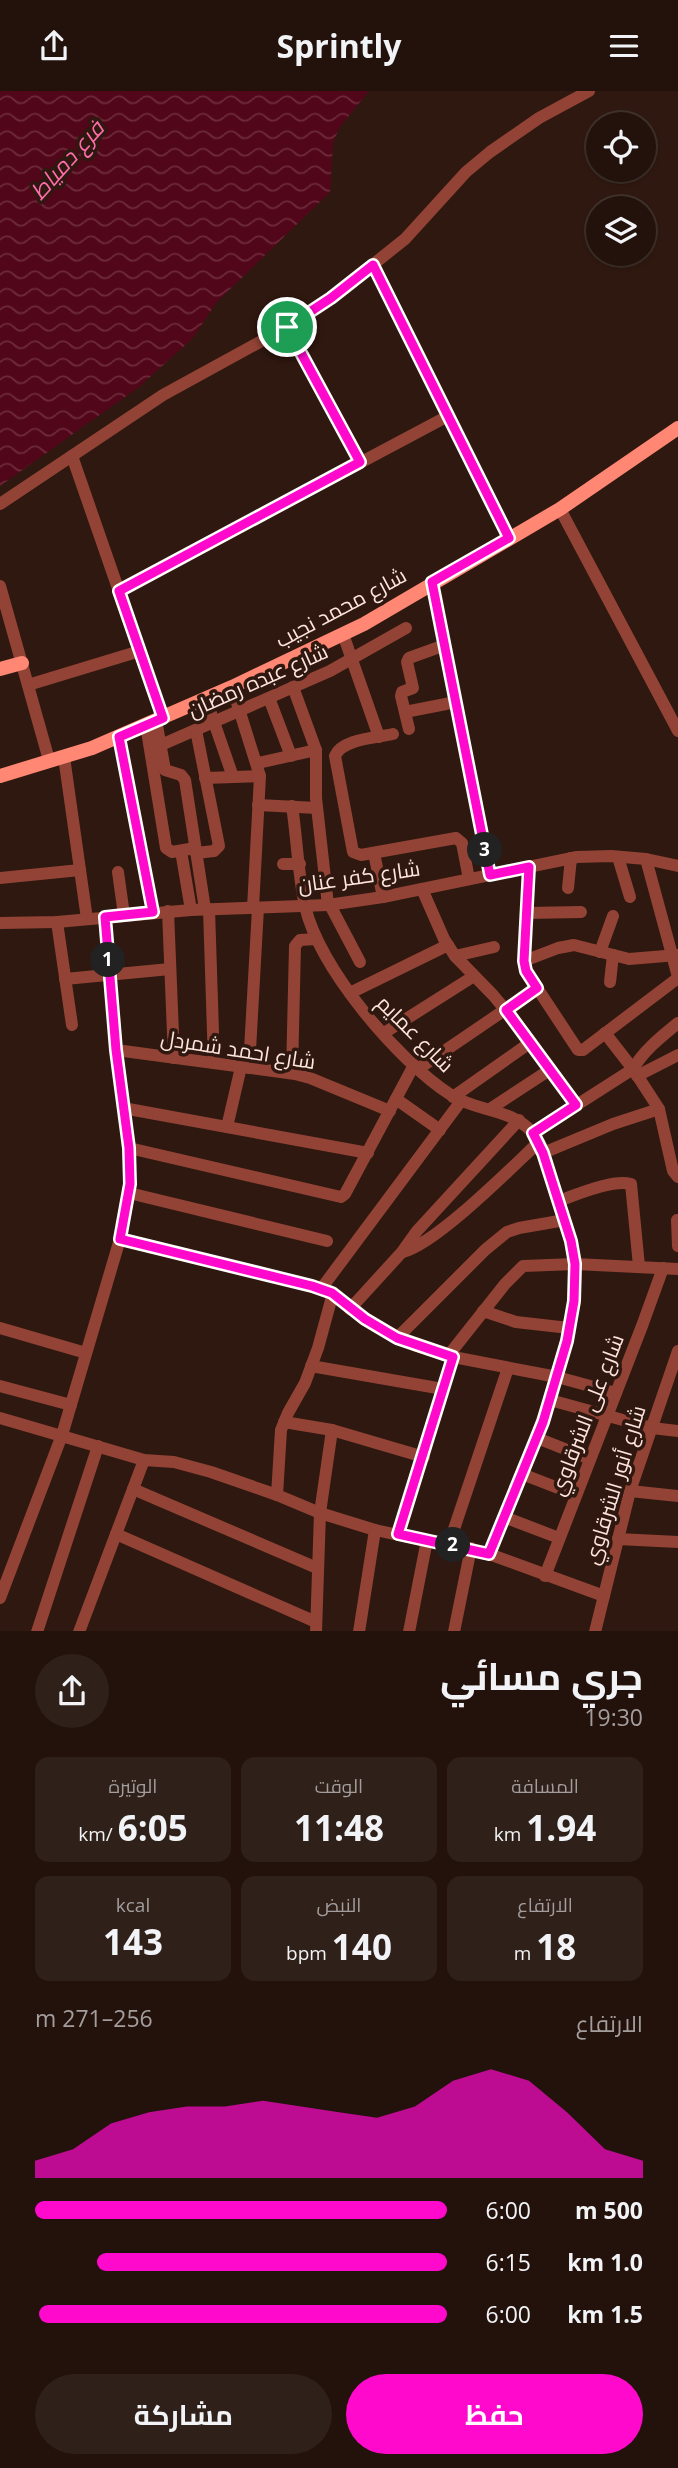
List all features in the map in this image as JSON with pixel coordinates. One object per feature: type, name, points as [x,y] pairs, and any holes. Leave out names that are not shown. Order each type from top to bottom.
[{"type":"street","points":[[0,504],[163,395],[287,327],[331,298],[405,239],[466,172],[489,152],[539,118],[589,91]]},
{"type":"street","points":[[373,265],[509,538]]},
{"type":"street","points":[[287,327],[360,462]]},
{"type":"street","points":[[119,591],[448,416]]},
{"type":"street","name":"شارع محمد نجيب","points":[[0,776],[119,737],[364,624],[560,509],[678,428]]},
{"type":"street","points":[[72,456],[140,651],[165,770],[184,776],[207,909],[214,1063]]},
{"type":"street","points":[[560,509],[678,731]]},
{"type":"street","points":[[432,582],[490,875]]},
{"type":"street","points":[[0,586],[49,760]]},
{"type":"street","name":"شارع عبده رمضان","points":[[161,745],[293,687],[406,628]]},
{"type":"street","points":[[343,634],[379,737]]},
{"type":"street","points":[[409,729],[401,695],[413,688],[406,664],[408,660],[444,645]]},
{"type":"street","points":[[27,685],[140,651]]},
{"type":"street","points":[[0,669],[22,663]]},
{"type":"street","points":[[228,1127],[245,1068],[256,908],[259,769],[232,687]]},
{"type":"street","points":[[293,687],[316,750],[317,808],[329,905],[360,963]]},
{"type":"street","points":[[269,698],[291,755]]},
{"type":"street","points":[[206,699],[233,777]]},
{"type":"street","points":[[405,712],[456,702]]},
{"type":"street","points":[[155,721],[166,848],[173,852],[214,851],[219,846],[196,730]]},
{"type":"street","points":[[393,734],[343,746],[335,757],[353,852],[359,855],[374,853],[456,838],[462,843],[469,879]]},
{"type":"street","points":[[119,737],[153,912]]},
{"type":"street","points":[[205,778],[233,777],[291,755],[316,750]]},
{"type":"street","points":[[64,757],[87,919]]},
{"type":"street","points":[[258,805],[317,808]]},
{"type":"street","name":"شارع عمايم","points":[[292,806],[305,906],[316,939],[350,993],[416,1067],[457,1099],[520,1120],[538,1142],[565,1220],[575,1264],[574,1301],[569,1328],[537,1438],[489,1554]]},
{"type":"street","points":[[181,851],[191,910]]},
{"type":"street","points":[[374,853],[383,897]]},
{"type":"street","points":[[618,857],[630,897]]},
{"type":"street","points":[[568,888],[570,858]]},
{"type":"street","name":"شارع كفر عنان","points":[[0,923],[57,922],[168,911],[329,905],[383,897],[570,858],[646,859],[677,869]]},
{"type":"street","points":[[529,867],[524,961],[526,971],[578,1050],[583,1050],[678,978],[674,955],[646,859]]},
{"type":"street","points":[[282,864],[300,864]]},
{"type":"street","points":[[0,878],[80,870]]},
{"type":"street","points":[[118,873],[124,915]]},
{"type":"street","points":[[422,889],[451,951],[506,1010],[576,1105]]},
{"type":"street","points":[[168,911],[174,1058]]},
{"type":"street","points":[[527,913],[581,912]]},
{"type":"street","points":[[610,982],[606,953],[613,916]]},
{"type":"street","points":[[0,1598],[4,1572],[62,1435],[120,1239],[129,1193],[129,1148],[116,1050],[105,917]]},
{"type":"street","points":[[57,922],[72,1025]]},
{"type":"street","points":[[292,1073],[295,946],[300,940],[316,939]]},
{"type":"street","points":[[524,961],[558,948],[574,946],[629,959],[674,955]]},
{"type":"street","points":[[350,993],[451,951],[494,947]]},
{"type":"street","points":[[65,979],[170,969]]},
{"type":"street","points":[[384,1033],[474,976]]},
{"type":"street","points":[[129,1148],[341,1197],[416,1067],[537,988]]},
{"type":"street","points":[[635,1072],[638,1059],[678,1023]]},
{"type":"street","points":[[605,1033],[659,1109],[673,1171],[678,1177]]},
{"type":"street","points":[[277,1495],[279,1445],[284,1422],[312,1366],[327,1291],[440,1130],[457,1099],[531,1042]]},
{"type":"street","name":"شارع احمد شمردل","points":[[116,1050],[292,1073],[390,1111]]},
{"type":"street","points":[[402,1252],[418,1246],[450,1222],[576,1105],[635,1072],[678,1055]]},
{"type":"street","points":[[490,1109],[551,1069]]},
{"type":"street","points":[[396,1099],[440,1130]]},
{"type":"street","points":[[123,1108],[368,1153]]},
{"type":"street","points":[[538,1142],[659,1109]]},
{"type":"street","points":[[350,1309],[402,1252],[417,1231],[520,1120]]},
{"type":"street","points":[[558,1201],[611,1185],[627,1182],[631,1184],[639,1266]]},
{"type":"street","points":[[129,1193],[327,1241]]},
{"type":"street","points":[[397,1338],[485,1250],[507,1233],[519,1228],[565,1220]]},
{"type":"street","points":[[677,1220],[678,1246]]},
{"type":"street","points":[[120,1239],[327,1291],[350,1309],[397,1338],[450,1356],[556,1377],[616,1393]]},
{"type":"street","points":[[398,1534],[424,1457],[450,1356],[483,1311],[523,1266],[575,1264],[678,1269]]},
{"type":"street","name":"شارع على الشرقاوي","points":[[544,1576],[663,1268]]},
{"type":"street","points":[[483,1311],[516,1322],[569,1328]]},
{"type":"street","points":[[0,1328],[86,1353]]},
{"type":"street","name":"شارع أنور الشرقاوي","points":[[595,1631],[630,1491],[678,1351]]},
{"type":"street","points":[[312,1366],[443,1389]]},
{"type":"street","points":[[449,1544],[508,1368]]},
{"type":"street","points":[[0,1386],[71,1405]]},
{"type":"street","points":[[550,1400],[652,1428],[678,1431]]},
{"type":"street","points":[[0,1418],[144,1460],[174,1462],[375,1530],[471,1548],[604,1596]]},
{"type":"street","points":[[284,1422],[332,1430],[424,1457]]},
{"type":"street","points":[[116,1534],[316,1627],[320,1513],[332,1430]]},
{"type":"street","points":[[537,1438],[590,1459]]},
{"type":"street","points":[[37,1631],[98,1446]]},
{"type":"street","points":[[79,1631],[144,1460]]},
{"type":"street","points":[[522,1474],[576,1495]]},
{"type":"street","points":[[132,1489],[317,1568]]},
{"type":"street","points":[[630,1491],[678,1496]]},
{"type":"street","points":[[504,1517],[559,1538]]},
{"type":"street","points":[[359,1631],[375,1530]]},
{"type":"street","points":[[618,1539],[678,1542]]},
{"type":"street","points":[[409,1631],[427,1540]]},
{"type":"street","points":[[454,1631],[471,1548]]},
{"type":"water","name":"فرع دمياط","points":[[0,91],[369,91],[339,128],[333,143],[330,192],[216,303],[193,338],[139,387],[0,486]]},
{"type":"route","points":[[373,265],[509,538],[432,582],[490,875],[529,867],[524,961],[526,971],[537,988],[506,1010],[576,1105],[533,1133],[539,1142],[565,1220],[575,1264],[574,1301],[567,1341],[550,1400],[489,1554],[398,1534],[453,1357],[397,1338],[350,1309],[332,1293],[291,1280],[120,1239],[130,1184],[129,1148],[116,1050],[105,917],[153,912],[119,737],[163,718],[119,591],[360,462],[287,327],[331,298],[373,265]]}]
